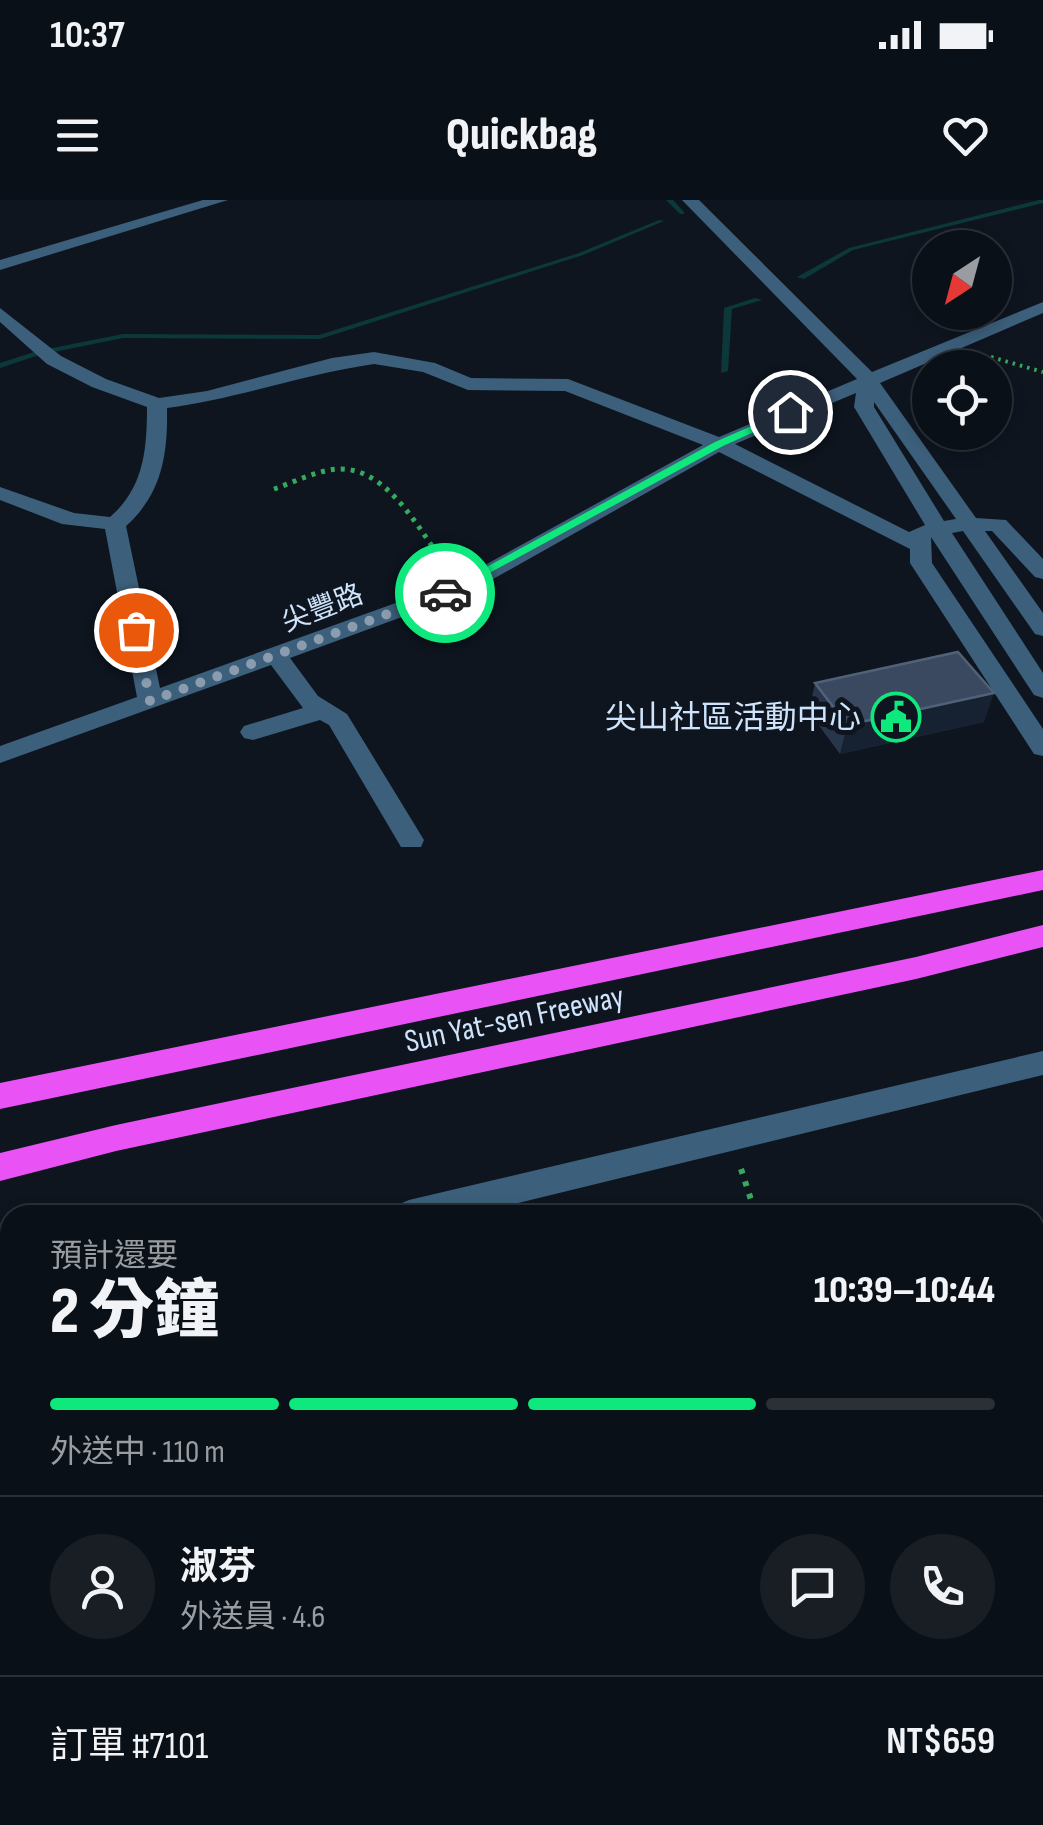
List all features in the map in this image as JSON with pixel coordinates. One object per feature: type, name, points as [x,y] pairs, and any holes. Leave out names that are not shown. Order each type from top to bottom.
[{"type":"highway","name":"Sun Yat-sen Freeway","points":[[0,1096],[1043,880]]},
{"type":"highway","name":"Sun Yat-sen Freeway","points":[[0,1167],[116,1138],[916,968],[1043,936]]},
{"type":"street","points":[[0,265],[220,200]]},
{"type":"street","points":[[690,200],[867,378],[924,454],[966,524],[1043,629]]},
{"type":"street","name":"尖豐路","points":[[0,755],[462,586],[719,444],[867,378],[1043,307]]},
{"type":"street","points":[[0,313],[54,360],[100,383],[157,404],[208,397],[332,364],[374,358],[428,366],[468,384],[568,385],[719,444],[921,546]]},
{"type":"street","points":[[867,378],[864,406],[1002,634],[1043,690]]},
{"type":"street","points":[[0,492],[70,519],[115,524],[137,508],[158,453],[157,404]]},
{"type":"street","points":[[115,524],[150,701]]},
{"type":"street","points":[[1043,572],[998,525],[966,524],[920,532],[922,564],[1043,748]]},
{"type":"street","points":[[277,656],[310,701],[338,720],[411,840]]},
{"type":"street","points":[[253,732],[326,710]]},
{"type":"street","points":[[450,1205],[1043,1063]]},
{"type":"path","points":[[274,489],[342,469],[360,472],[386,488],[462,586]]},
{"type":"path","points":[[730,1137],[753,1205]]},
{"type":"building","points":[[958,652],[994,693],[847,725],[815,683]]},
{"type":"waterway","points":[[669,200],[682,213]]},
{"type":"waterway","points":[[801,277],[851,249],[1043,201]]},
{"type":"waterway","points":[[0,366],[37,353],[123,336],[320,337],[581,254],[661,221]]},
{"type":"waterway","points":[[724,371],[728,308],[758,300]]},
{"type":"way so far","points":[[136,630],[150,701],[445,593]]},
{"type":"place","name":"尖山社區活動中心","points":[[896,717]]},
{"type":"route","points":[[445,593],[719,444],[790,412]]}]
